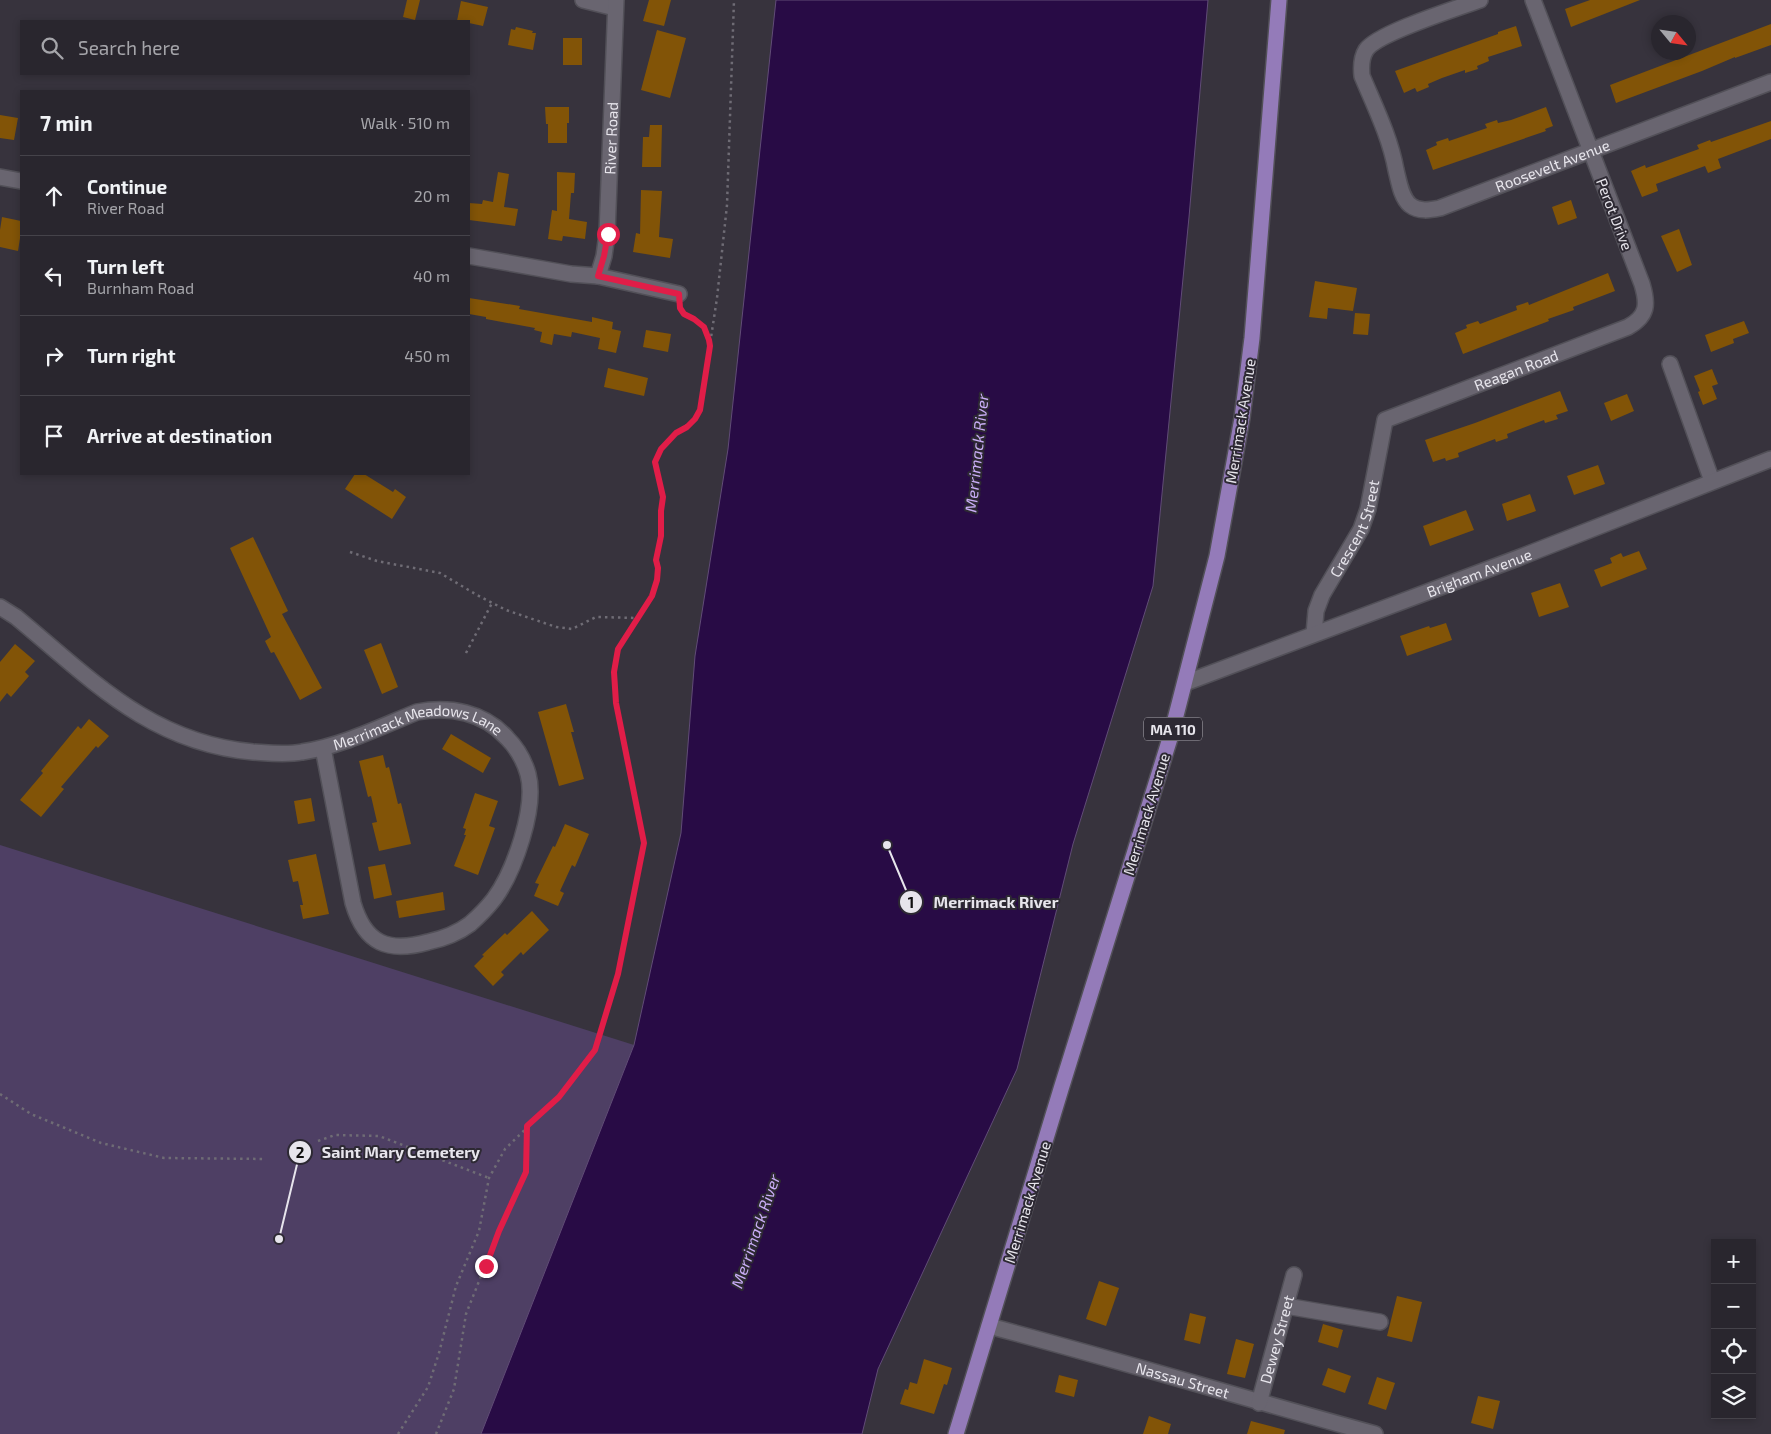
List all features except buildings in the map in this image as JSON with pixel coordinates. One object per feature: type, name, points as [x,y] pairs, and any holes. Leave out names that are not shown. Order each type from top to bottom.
[{"type":"main road","name":"Merrimack Avenue","points":[[956,1434],[1060,1088],[1171,735],[1217,556],[1244,400],[1252,338],[1279,0]]},
{"type":"street","points":[[583,0],[615,4]]},
{"type":"street","name":"Roosevelt Avenue","points":[[1480,0],[1388,35],[1374,42],[1363,56],[1362,76],[1392,151],[1399,184],[1404,197],[1412,207],[1424,210],[1440,208],[1771,82]]},
{"type":"street","name":"Perot Drive","points":[[1533,0],[1644,292],[1646,307],[1642,316]]},
{"type":"street","name":"River Road","points":[[598,276],[608,234],[615,4]]},
{"type":"street","points":[[0,177],[20,181]]},
{"type":"street","points":[[470,256],[571,274],[598,276],[679,294]]},
{"type":"street","name":"Reagan Road","points":[[1385,420],[1628,327],[1642,316]]},
{"type":"street","points":[[1670,364],[1712,481]]},
{"type":"street","name":"Crescent Street","points":[[1314,634],[1316,611],[1322,595],[1361,529],[1368,509],[1385,420]]},
{"type":"street","name":"Brigham Avenue","points":[[1185,683],[1518,558],[1771,459]]},
{"type":"street","name":"Merrimack Meadows Lane","points":[[0,608],[16,617],[118,701],[168,731],[221,748],[278,754],[300,753],[323,748],[417,712],[432,709],[447,709],[472,715],[503,733],[522,757],[528,775],[529,812],[520,844],[504,882],[494,899],[469,924],[437,940],[400,948],[382,943],[368,933],[358,919],[353,903],[323,748]]},
{"type":"street","name":"Dewey Street","points":[[1259,1403],[1294,1275]]},
{"type":"street","points":[[1286,1306],[1380,1322]]},
{"type":"street","name":"Nassau Street","points":[[989,1326],[1375,1434]]},
{"type":"path","points":[[398,1434],[428,1387],[439,1353],[456,1286],[479,1231],[489,1178],[504,1149],[559,1097],[595,1050],[618,974],[644,843],[616,703],[614,672],[618,649],[652,596],[657,580],[658,568],[656,560],[661,536],[663,497],[655,462],[661,449],[676,433],[687,427],[695,419],[700,410],[717,298],[727,205],[734,0]]},
{"type":"path","points":[[679,294],[680,308],[684,314],[704,327],[710,346]]},
{"type":"path","points":[[350,552],[377,561],[440,573],[492,603],[531,620],[566,629],[578,628],[596,617],[638,618]]},
{"type":"path","points":[[466,653],[492,603]]},
{"type":"path","points":[[0,1094],[31,1114],[102,1143],[164,1158],[266,1158]]},
{"type":"path","points":[[436,1434],[454,1389],[466,1314],[499,1231],[526,1172],[527,1126]]},
{"type":"path","points":[[318,1141],[335,1134],[379,1136],[489,1178]]},
{"type":"shaded area","points":[[0,845],[634,1045],[481,1434],[0,1434]]},
{"type":"water","points":[[776,0],[1208,0],[1153,586],[1073,844],[1017,1069],[878,1369],[862,1434],[481,1434],[634,1045],[681,833],[695,656],[728,449]]},
{"type":"place","name":"Merrimack River","points":[[887,845]]},
{"type":"place","name":"Saint Mary Cemetery","points":[[279,1239]]},
{"type":"route","points":[[486,1266],[499,1231],[520,1189],[526,1172],[528,1156],[527,1126],[559,1097],[595,1050],[618,974],[644,843],[616,703],[614,672],[618,649],[652,596],[657,580],[656,554],[661,536],[663,497],[655,462],[661,449],[676,433],[687,427],[695,419],[700,410],[710,346],[704,327],[684,314],[680,308],[679,294],[598,276],[608,234]]}]
